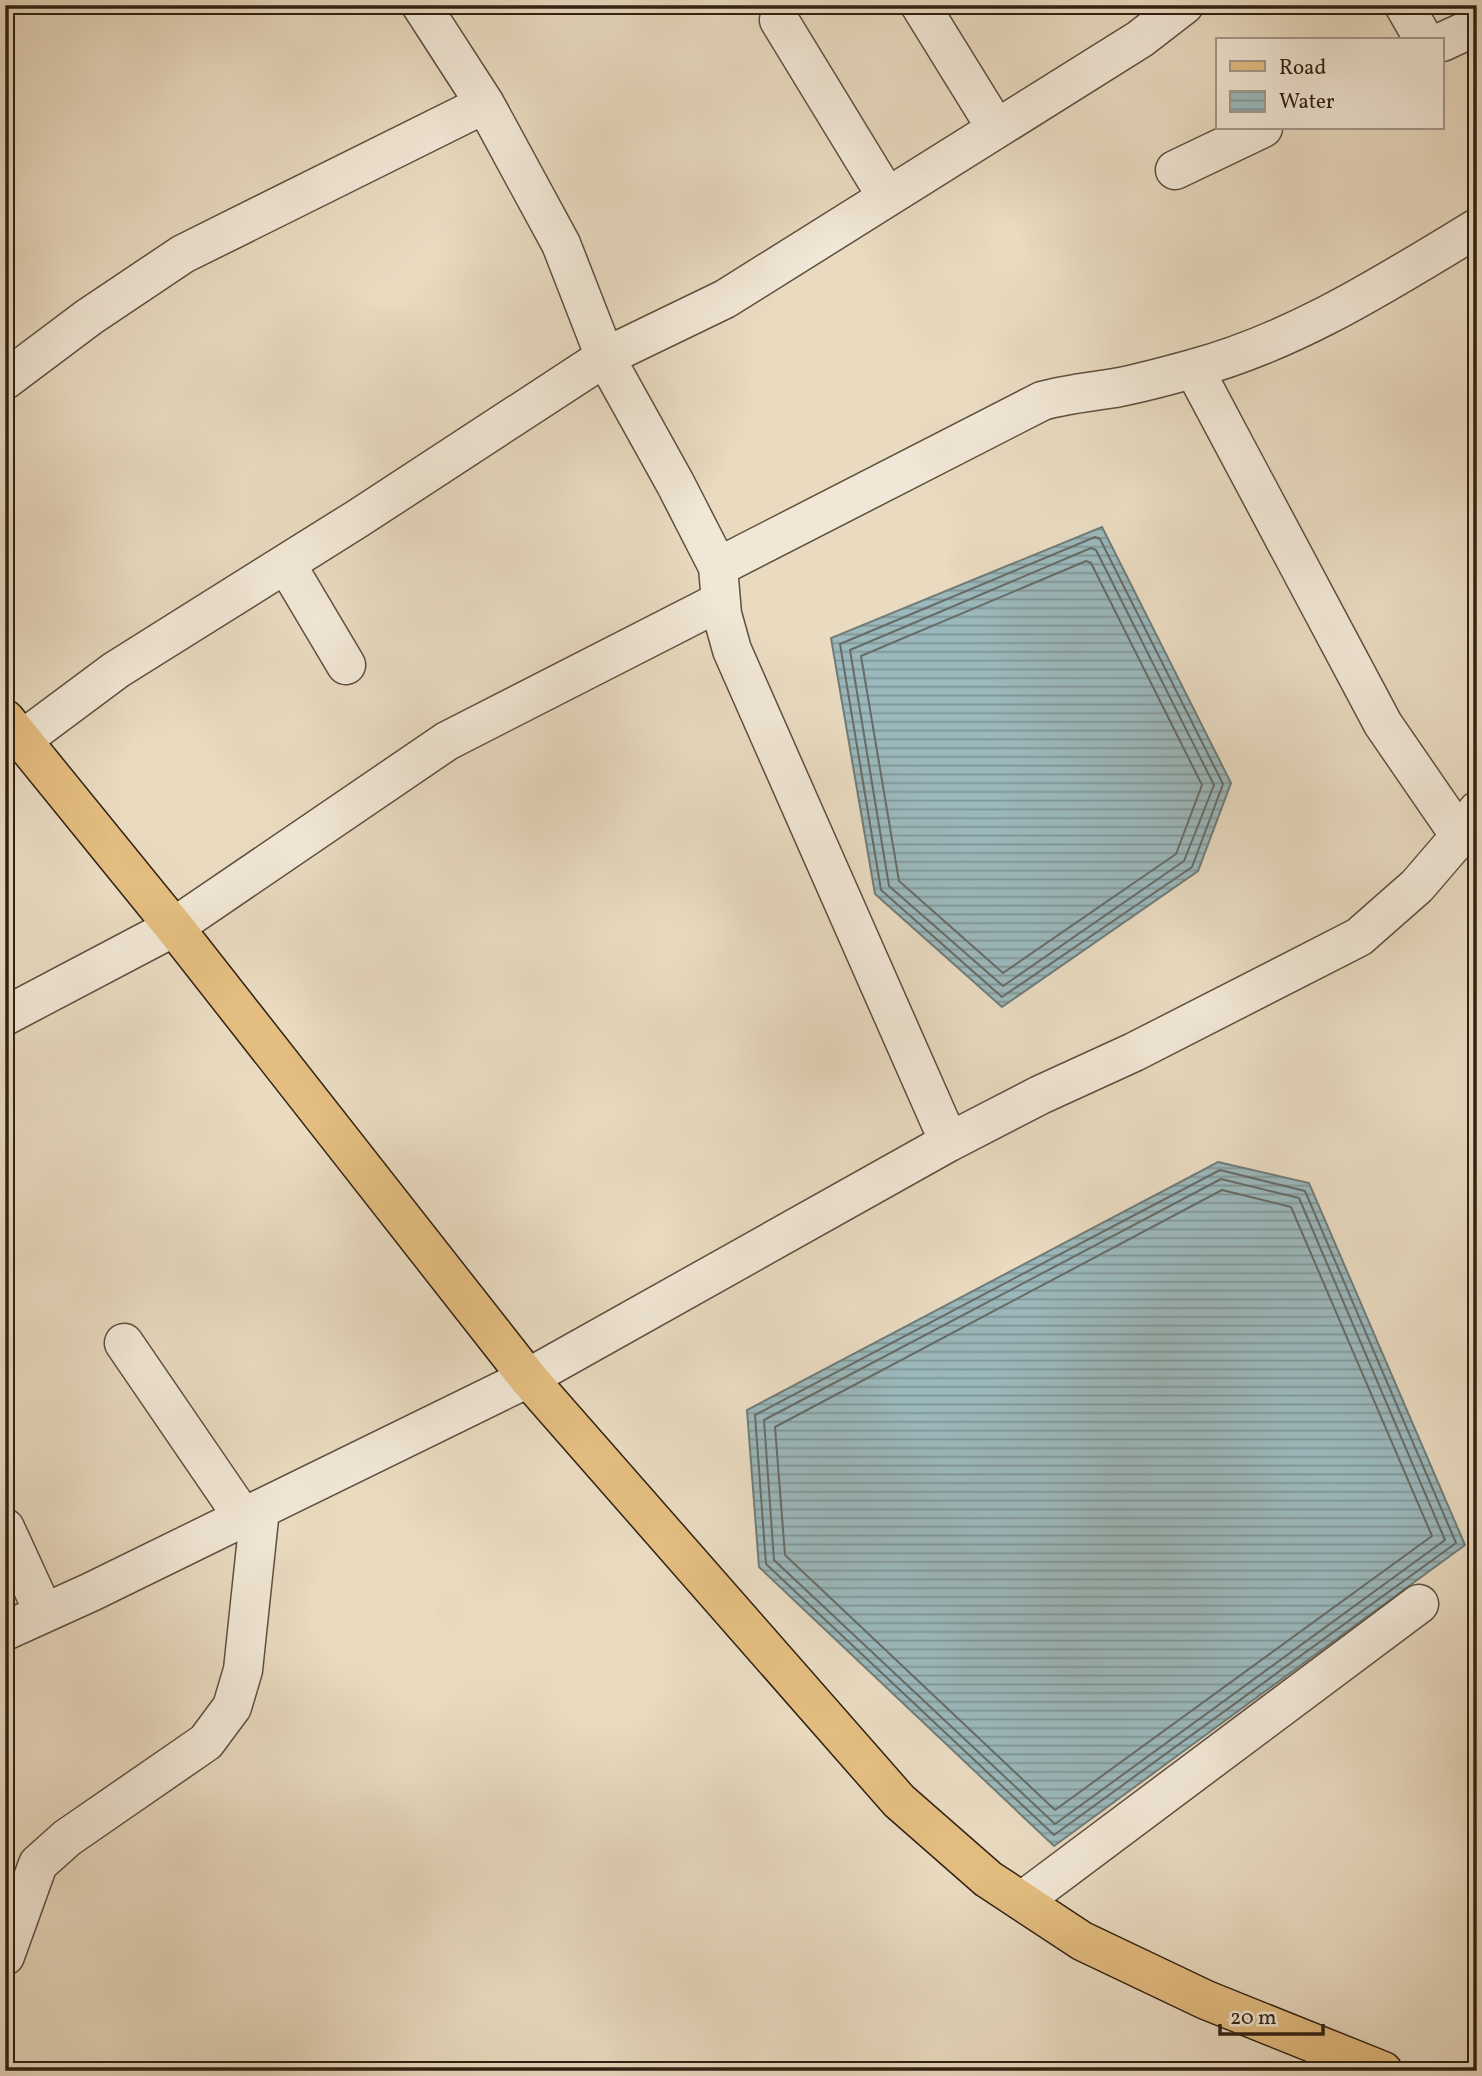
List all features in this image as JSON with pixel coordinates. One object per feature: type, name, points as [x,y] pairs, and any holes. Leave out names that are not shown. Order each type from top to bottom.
[{"type":"main road","points":[[14,729],[174,927],[528,1378],[899,1801],[988,1879],[1083,1941],[1206,2000],[1383,2071]]},
{"type":"street","points":[[421,5],[485,104],[561,244],[605,357],[675,483],[719,584],[732,650],[949,1142]]},
{"type":"street","points":[[920,5],[996,128]]},
{"type":"street","points":[[14,729],[116,670],[286,564],[605,357],[725,299],[1140,39],[1184,5]]},
{"type":"street","points":[[1404,5],[1423,38]]},
{"type":"street","points":[[779,20],[887,197]]},
{"type":"street","points":[[1444,41],[1477,26]]},
{"type":"street","points":[[5,380],[89,317],[183,254],[485,104]]},
{"type":"street","points":[[1175,170],[1259,130]]},
{"type":"street","points":[[5,1016],[174,927],[447,741],[1042,401],[1068,394],[1115,388],[1194,369],[1261,346],[1306,327],[1477,228]]},
{"type":"street","points":[[5,1631],[528,1378],[949,1142],[1134,1052],[1359,937],[1417,886],[1468,824],[1383,724],[1194,369]]},
{"type":"street","points":[[286,564],[346,665]]},
{"type":"street","points":[[5,1956],[38,1864],[67,1838],[206,1742],[232,1707],[243,1671],[252,1513],[124,1343]]},
{"type":"street","points":[[5,1528],[44,1613]]},
{"type":"street","points":[[1022,1901],[1419,1604]]},
{"type":"water","points":[[1102,527],[1231,783],[1198,871],[1002,1007],[875,894],[831,638]]},
{"type":"water","points":[[1218,1162],[1309,1183],[1465,1545],[1054,1846],[759,1567],[747,1410]]}]
